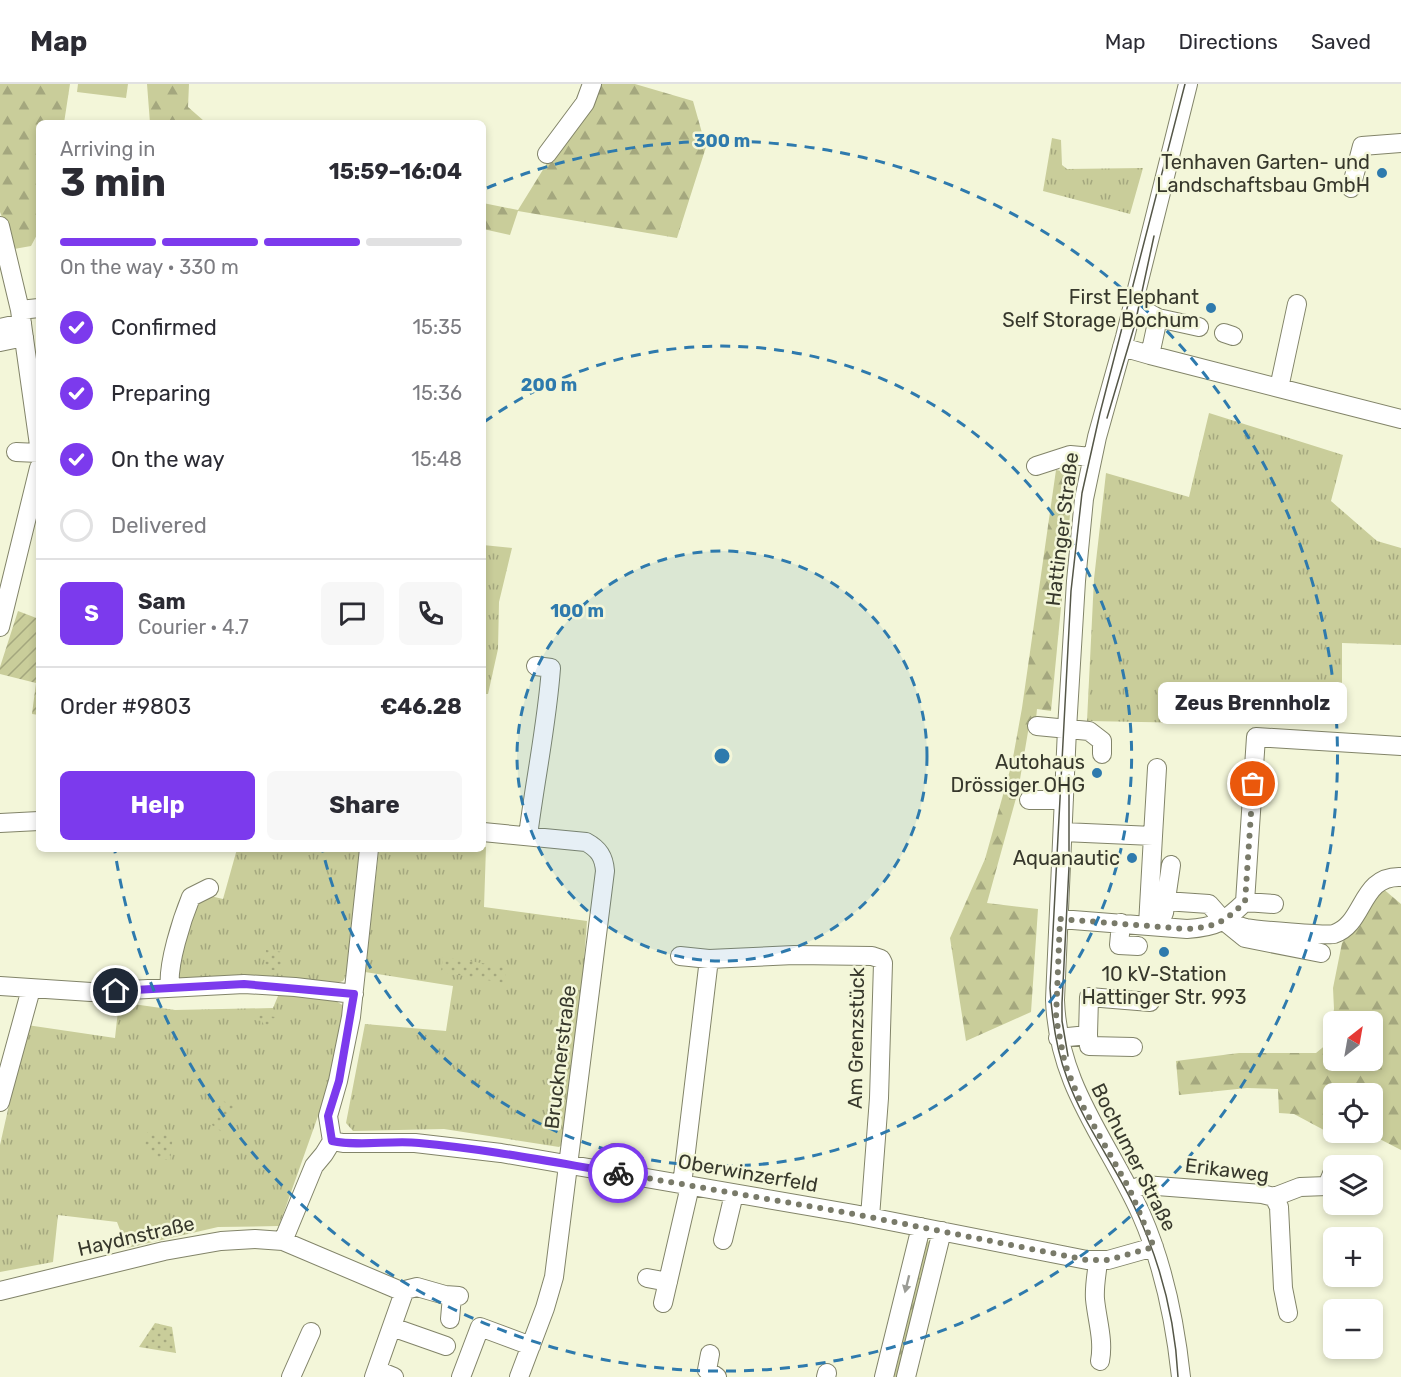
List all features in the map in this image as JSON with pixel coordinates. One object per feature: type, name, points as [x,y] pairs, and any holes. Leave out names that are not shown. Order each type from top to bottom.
[{"type":"street","points":[[547,154],[585,103],[592,84]]},
{"type":"street","name":"Hattinger Straße","points":[[1065,1064],[1058,1038],[1055,1000],[1066,729],[1081,524],[1092,457],[1121,353],[1188,84]]},
{"type":"street","points":[[1352,188],[1362,146],[1401,143]]},
{"type":"street","points":[[6,243],[36,427]]},
{"type":"street","points":[[1133,304],[1158,318],[1199,327]]},
{"type":"street","points":[[1279,388],[1297,304]]},
{"type":"street","points":[[0,328],[36,310]]},
{"type":"street","points":[[1150,355],[1158,318]]},
{"type":"street","points":[[1,347],[18,319]]},
{"type":"street","points":[[1121,353],[1150,355],[1401,419]]},
{"type":"street","points":[[1121,353],[1187,378]]},
{"type":"street","points":[[16,452],[36,453]]},
{"type":"street","points":[[1036,466],[1070,455],[1092,457]]},
{"type":"street","points":[[0,623],[6,582],[36,478]]},
{"type":"street","points":[[486,832],[528,836],[540,749],[549,705],[551,668],[536,666]]},
{"type":"street","points":[[1037,726],[1089,731],[1102,741],[1102,754]]},
{"type":"street","points":[[1060,919],[1187,929],[1208,927],[1224,921],[1245,902],[1256,737],[1401,746]]},
{"type":"street","points":[[1155,926],[1153,836],[1157,768]]},
{"type":"street","points":[[1029,800],[1064,800]]},
{"type":"street","points":[[0,823],[36,821]]},
{"type":"street","points":[[1063,832],[1153,836]]},
{"type":"street","name":"Brucknerstraße","points":[[519,1377],[554,1277],[605,871],[604,859],[595,846],[586,842],[528,836]]},
{"type":"street","points":[[283,1241],[314,1166],[332,1141],[328,1116],[339,1081],[354,994],[369,852]]},
{"type":"street","points":[[1155,926],[1165,901],[1171,865]]},
{"type":"street","points":[[1224,921],[1246,928],[1334,934],[1347,925],[1378,882],[1386,878],[1401,877]]},
{"type":"street","points":[[167,991],[168,976],[191,897],[209,888]]},
{"type":"street","points":[[1165,901],[1209,904],[1224,921],[1245,938],[1321,953]]},
{"type":"street","points":[[1245,902],[1274,904]]},
{"type":"street","points":[[1121,923],[1119,945],[1138,946]]},
{"type":"street","name":"Am Grenzstück","points":[[709,959],[794,955],[872,956],[881,959],[883,963],[879,1090],[870,1217]]},
{"type":"street","points":[[663,1303],[686,1185],[709,959],[680,956]]},
{"type":"street","points":[[0,986],[91,992],[228,990],[295,983],[354,994]]},
{"type":"street","points":[[0,1102],[6,1053],[31,989]]},
{"type":"street","points":[[1133,1047],[1089,1046],[1089,997],[1150,1002]]},
{"type":"street","points":[[1058,1038],[1088,1035]]},
{"type":"street","name":"Bochumer Straße","points":[[1065,1064],[1080,1101],[1130,1190],[1154,1247],[1171,1305],[1181,1377]]},
{"type":"street","name":"Oberwinzerfeld","points":[[332,1141],[343,1143],[402,1142],[501,1153],[870,1217],[1098,1261],[1118,1258],[1154,1247]]},
{"type":"street","points":[[611,1172],[614,1153]]},
{"type":"street","name":"Erikaweg","points":[[1130,1190],[1144,1185],[1175,1186],[1275,1197],[1279,1206],[1283,1288],[1288,1313]]},
{"type":"street","points":[[1275,1197],[1300,1187],[1323,1186]]},
{"type":"street","points":[[723,1240],[734,1194]]},
{"type":"street","points":[[884,1377],[921,1227]]},
{"type":"street","points":[[906,1377],[942,1231]]},
{"type":"street","name":"Haydnstraße","points":[[0,1291],[155,1253],[212,1242],[255,1239],[283,1241],[402,1293]]},
{"type":"street","points":[[1098,1261],[1095,1298],[1101,1334],[1100,1361]]},
{"type":"street","points":[[647,1278],[668,1282]]},
{"type":"street","points":[[394,1377],[376,1374],[402,1293],[417,1287],[455,1296],[450,1319]]},
{"type":"street","points":[[392,1327],[446,1346]]},
{"type":"street","points":[[461,1377],[480,1327],[531,1346]]},
{"type":"street","points":[[291,1377],[311,1332]]},
{"type":"street","points":[[710,1354],[707,1370],[717,1377]]},
{"type":"green space","points":[[0,84],[70,84],[64,120],[36,120],[36,237],[31,246],[14,249],[0,212]]},
{"type":"green space","points":[[78,84],[128,84],[126,98],[77,92]]},
{"type":"green space","points":[[147,84],[189,84],[188,107],[203,120],[150,120]]},
{"type":"green space","points":[[596,84],[635,84],[693,101],[706,147],[677,238],[518,211],[510,235],[486,230],[486,204],[518,210]]},
{"type":"green space","points":[[1052,138],[1061,140],[1062,165],[1067,169],[1143,168],[1130,214],[1043,191]]},
{"type":"green space","points":[[1209,413],[1343,455],[1331,501],[1377,541],[1401,548],[1401,645],[1342,643],[1342,722],[1250,718],[1249,724],[1087,721],[1094,579],[1106,473],[1189,497]]},
{"type":"green space","points":[[1056,470],[1074,473],[1051,711],[1037,709],[1036,719],[1030,720],[1018,791],[987,903],[1038,909],[1031,1012],[966,1041],[950,938],[985,859],[1012,763]]},
{"type":"green space","points":[[486,545],[512,548],[499,602],[498,649],[488,694],[486,694]]},
{"type":"green space","points":[[18,611],[36,618],[36,683],[0,674],[0,667]]},
{"type":"green space","points":[[36,683],[36,715],[32,714]]},
{"type":"green space","points":[[236,852],[360,852],[349,971],[343,981],[334,984],[174,979],[195,900],[206,895],[223,899]]},
{"type":"green space","points":[[379,852],[486,852],[484,907],[587,921],[579,1028],[564,1143],[559,1147],[444,1129],[353,1131],[346,1123],[365,1024],[446,1031],[453,986],[365,972]]},
{"type":"green space","points":[[1381,887],[1401,904],[1401,1150],[1383,1141],[1383,1083],[1323,1083],[1323,1130],[1294,1114],[1279,1113],[1278,1089],[1247,1088],[1179,1095],[1176,1061],[1239,1053],[1316,1053],[1323,1047],[1323,1071],[1383,1071],[1383,1011],[1334,1011],[1333,988],[1342,943]]},
{"type":"green space","points":[[266,950],[283,952],[281,971],[264,969]]},
{"type":"green space","points":[[443,957],[507,967],[504,983],[441,972]]},
{"type":"green space","points":[[278,996],[336,1001],[347,1008],[323,1102],[279,1226],[218,1227],[127,1248],[117,1222],[58,1215],[53,1262],[0,1272],[0,1145],[27,1025],[115,1038],[119,1002],[175,1010],[273,1008]]},
{"type":"green space","points":[[256,1015],[276,1017],[276,1027],[254,1020]]},
{"type":"green space","points":[[221,1101],[235,1104],[233,1116],[225,1115],[222,1132],[212,1125]]},
{"type":"green space","points":[[147,1132],[173,1136],[170,1160],[149,1157],[150,1151],[144,1150]]},
{"type":"green space","points":[[926,1241],[931,1242],[901,1377],[889,1377]]},
{"type":"green space","points":[[155,1323],[172,1327],[176,1353],[139,1347]]},
{"type":"tram line","points":[[1178,1377],[1173,1333],[1158,1267],[1133,1204],[1081,1111],[1067,1078],[1055,1034],[1050,988],[1071,591],[1082,493],[1100,413],[1185,84]]},
{"type":"tram line","points":[[1107,418],[1135,324],[1154,236]]},
{"type":"tram line","points":[[1068,1056],[1062,1021],[1062,1003],[1069,867],[1069,775]]},
{"type":"way so far","points":[[618,1173],[854,1214],[1087,1260],[1108,1260],[1154,1247],[1130,1190],[1080,1101],[1065,1064],[1058,1038],[1055,1000],[1060,919],[1187,929],[1208,927],[1224,921],[1245,902],[1253,784]]},
{"type":"place","name":"Tenhaven Garten- und Landschaftsbau GmbH","points":[[1382,173]]},
{"type":"place","name":"First Elephant Self Storage Bochum","points":[[1211,308]]},
{"type":"place","name":"Autohaus Drössiger OHG","points":[[1097,773]]},
{"type":"place","name":"Zeus Brennholz","points":[[1253,784]]},
{"type":"place","name":"Aquanautic","points":[[1132,858]]},
{"type":"place","name":"10 kV-Station Hattinger Str. 993","points":[[1164,952]]},
{"type":"route","points":[[116,991],[244,984],[354,994],[339,1081],[328,1116],[332,1141],[426,1144],[501,1153],[618,1173]]}]
